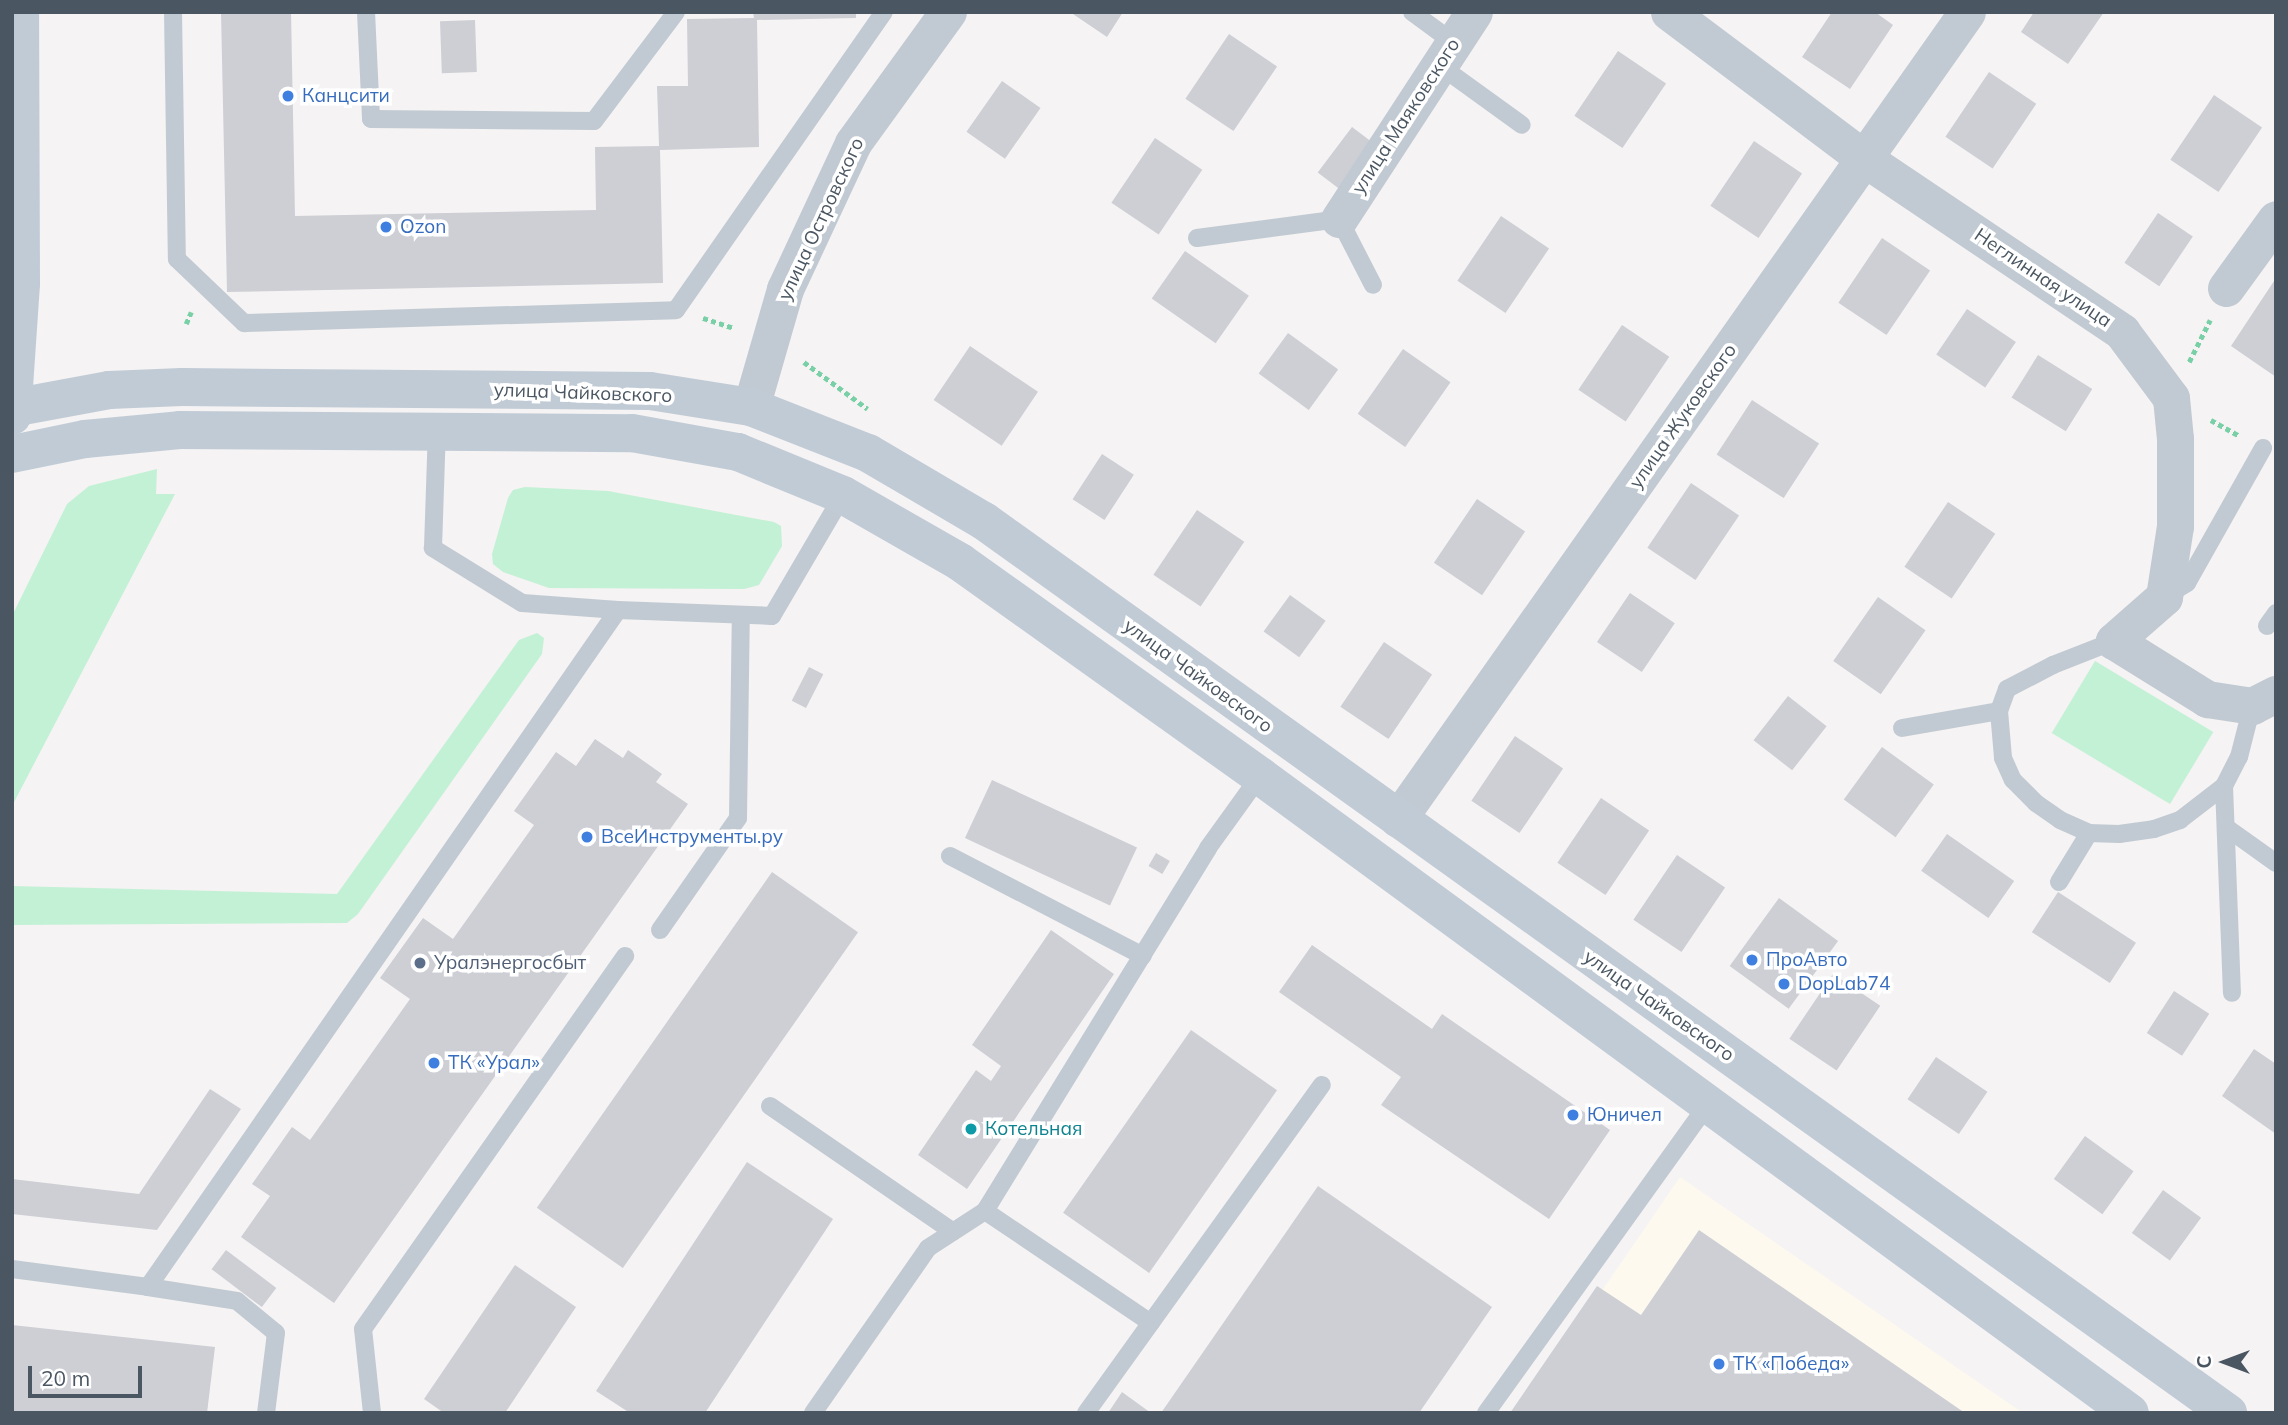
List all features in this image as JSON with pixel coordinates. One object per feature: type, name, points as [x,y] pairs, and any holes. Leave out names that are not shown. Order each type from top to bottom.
[{"type":"main road","points":[[13,411],[21,283],[20,12]]},
{"type":"main road","name":"улица Чайковского","points":[[13,411],[109,390],[196,387],[650,391],[751,407],[868,453],[984,521],[2228,1413]]},
{"type":"main road","points":[[738,452],[751,407]]},
{"type":"main road","name":"улица Чайковского","points":[[12,454],[85,439],[180,430],[632,433],[738,452],[843,495],[960,562],[1260,776],[2130,1413]]},
{"type":"street","name":"улица Островского","points":[[751,407],[785,289],[853,143],[948,12]]},
{"type":"street","name":"улица Маяковского","points":[[1339,219],[1474,12]]},
{"type":"street","name":"Неглинная улица","points":[[1669,12],[1865,159],[2122,331],[2171,398]]},
{"type":"street","name":"улица Жуковского","points":[[1398,820],[1966,12]]},
{"type":"street","points":[[2226,288],[2276,219]]},
{"type":"street","points":[[2171,398],[2175,439],[2175,526],[2164,597],[2114,641],[2207,699],[2264,700]]},
{"type":"lane","points":[[173,12],[177,259],[244,323],[676,310],[884,12]]},
{"type":"lane","points":[[366,12],[371,119],[594,121],[676,12]]},
{"type":"lane","points":[[1412,12],[1446,54],[1522,125]]},
{"type":"lane","points":[[1197,238],[1339,219],[1373,285]]},
{"type":"lane","points":[[437,430],[433,548],[522,603],[772,616],[843,495]]},
{"type":"lane","points":[[2164,597],[2187,583],[2263,448]]},
{"type":"lane","points":[[148,1287],[618,610]]},
{"type":"lane","points":[[660,929],[738,818],[741,614]]},
{"type":"lane","points":[[2114,641],[2053,665],[2007,689],[1999,711],[2003,758],[2013,780],[2036,803],[2060,820],[2088,833],[2119,834],[2154,829],[2180,820],[2224,786],[2264,700]]},
{"type":"lane","points":[[1902,729],[1999,711]]},
{"type":"lane","points":[[813,1413],[928,1248],[985,1211],[1208,848],[1260,776]]},
{"type":"lane","points":[[2224,786],[2232,993]]},
{"type":"lane","points":[[2227,828],[2276,863]]},
{"type":"lane","points":[[2059,882],[2088,833]]},
{"type":"lane","points":[[950,856],[1143,956]]},
{"type":"lane","points":[[372,1413],[363,1329],[625,956]]},
{"type":"lane","points":[[1086,1413],[1322,1085]]},
{"type":"lane","points":[[1486,1413],[1709,1103]]},
{"type":"lane","points":[[770,1106],[953,1232]]},
{"type":"lane","points":[[985,1211],[1151,1322]]},
{"type":"lane","points":[[12,1269],[237,1301],[276,1333],[266,1413]]},
{"type":"path","points":[[2226,288],[2171,398],[2263,448]]},
{"type":"shaded area","name":"ТК «Победа»","points":[[1680,1177],[2023,1413],[1518,1413]]},
{"type":"green space","points":[[157,469],[156,494],[175,494],[12,806],[12,616],[67,504],[89,486]]},
{"type":"green space","points":[[525,487],[608,491],[774,522],[781,526],[782,546],[759,585],[744,589],[549,588],[503,572],[493,564],[492,554],[508,498],[513,490]]},
{"type":"green space","points":[[537,633],[544,638],[542,654],[358,914],[347,923],[12,925],[12,886],[337,894],[519,640]]},
{"type":"green space","points":[[2095,661],[2213,732],[2170,804],[2052,733]]},
{"type":"building","points":[[221,12],[291,12],[295,216],[596,210],[595,147],[659,146],[657,86],[688,86],[687,19],[754,18],[753,12],[856,12],[856,18],[757,20],[759,147],[660,150],[663,283],[227,292]]},
{"type":"building","points":[[1070,12],[1123,12],[1107,37]]},
{"type":"building","points":[[1832,12],[1875,12],[1893,25],[1850,89],[1802,57]]},
{"type":"building","points":[[2034,12],[2104,12],[2068,64],[2021,32]]},
{"type":"building","points":[[475,20],[477,72],[442,73],[440,21]]},
{"type":"building","points":[[1229,34],[1277,66],[1233,131],[1185,99]]},
{"type":"building","points":[[1618,51],[1666,83],[1622,148],[1574,116]]},
{"type":"building","points":[[1989,72],[2036,104],[1993,169],[1945,137]]},
{"type":"building","points":[[1002,81],[1041,108],[1005,159],[966,132]]},
{"type":"building","points":[[2214,95],[2262,127],[2218,192],[2170,160]]},
{"type":"building","points":[[1352,127],[1377,146],[1342,191],[1318,173]]},
{"type":"building","points":[[1155,138],[1202,170],[1159,235],[1111,203]]},
{"type":"building","points":[[1754,141],[1802,173],[1758,238],[1710,206]]},
{"type":"building","points":[[2158,213],[2193,236],[2159,286],[2124,263]]},
{"type":"building","points":[[1501,216],[1549,248],[1505,313],[1457,281]]},
{"type":"building","points":[[1882,238],[1930,270],[1886,335],[1838,303]]},
{"type":"building","points":[[1185,251],[1249,296],[1216,343],[1152,299]]},
{"type":"building","points":[[2274,281],[2276,282],[2276,377],[2231,346]]},
{"type":"building","points":[[1967,309],[2016,342],[1985,388],[1936,355]]},
{"type":"building","points":[[1622,325],[1669,357],[1626,422],[1578,390]]},
{"type":"building","points":[[1288,333],[1338,369],[1309,410],[1259,373]]},
{"type":"building","points":[[970,346],[1038,392],[1002,446],[934,400]]},
{"type":"building","points":[[1403,349],[1451,382],[1405,447],[1358,414]]},
{"type":"building","points":[[2038,355],[2092,389],[2066,431],[2012,397]]},
{"type":"building","points":[[1752,400],[1819,444],[1784,498],[1717,455]]},
{"type":"building","points":[[1102,454],[1134,475],[1104,520],[1073,499]]},
{"type":"building","points":[[1691,483],[1739,515],[1695,580],[1647,548]]},
{"type":"building","points":[[1477,499],[1525,531],[1482,595],[1434,563]]},
{"type":"building","points":[[1948,502],[1995,534],[1952,599],[1904,567]]},
{"type":"building","points":[[1197,510],[1244,542],[1201,607],[1153,575]]},
{"type":"building","points":[[1630,593],[1675,623],[1642,672],[1597,642]]},
{"type":"building","points":[[1290,595],[1326,621],[1299,657],[1264,631]]},
{"type":"building","points":[[1878,597],[1926,630],[1881,694],[1833,661]]},
{"type":"building","points":[[1384,642],[1432,674],[1388,739],[1340,707]]},
{"type":"building","points":[[809,667],[823,674],[806,708],[792,701]]},
{"type":"building","points":[[1788,696],[1827,726],[1792,770],[1754,740]]},
{"type":"building","points":[[1515,736],[1563,768],[1519,833],[1471,801]]},
{"type":"building","name":"ТК «Урал»","points":[[595,739],[623,758],[628,750],[662,774],[656,782],[688,804],[334,1303],[241,1237],[270,1196],[252,1184],[292,1127],[310,1140],[410,999],[380,978],[423,918],[453,939],[534,825],[514,811],[556,752],[576,766]]},
{"type":"building","points":[[1882,747],[1934,785],[1896,837],[1844,800]]},
{"type":"building","points":[[992,780],[1137,848],[1110,906],[965,838]]},
{"type":"building","points":[[1601,798],[1649,830],[1605,895],[1557,863]]},
{"type":"building","points":[[1947,834],[2014,881],[1988,918],[1921,871]]},
{"type":"building","points":[[1156,853],[1170,861],[1162,874],[1148,866]]},
{"type":"building","points":[[1677,855],[1725,887],[1681,952],[1633,920]]},
{"type":"building","points":[[772,872],[858,932],[623,1268],[537,1208]]},
{"type":"building","points":[[2058,892],[2136,943],[2110,983],[2032,932]]},
{"type":"building","points":[[1779,898],[1838,941],[1789,1009],[1730,966]]},
{"type":"building","points":[[1051,930],[1114,974],[967,1189],[918,1155],[976,1070],[991,1081],[1001,1066],[972,1045]]},
{"type":"building","points":[[1312,945],[1432,1029],[1442,1014],[1610,1130],[1549,1219],[1381,1105],[1401,1077],[1279,992]]},
{"type":"building","points":[[1833,974],[1880,1006],[1837,1071],[1789,1039]]},
{"type":"building","points":[[2174,991],[2209,1014],[2182,1056],[2147,1033]]},
{"type":"building","points":[[1191,1030],[1277,1090],[1149,1273],[1063,1213]]},
{"type":"building","points":[[2254,1049],[2276,1064],[2276,1134],[2222,1096]]},
{"type":"building","points":[[1936,1057],[1987,1092],[1959,1134],[1907,1099]]},
{"type":"building","points":[[210,1089],[241,1109],[157,1230],[12,1214],[12,1179],[139,1194]]},
{"type":"building","points":[[2085,1136],[2134,1171],[2102,1214],[2054,1179]]},
{"type":"building","points":[[747,1162],[833,1219],[705,1413],[630,1413],[596,1391]]},
{"type":"building","points":[[1318,1186],[1492,1307],[1419,1413],[1161,1413]]},
{"type":"building","points":[[2163,1190],[2201,1218],[2170,1261],[2132,1233]]},
{"type":"building","name":"ТК «Победа»","points":[[1699,1230],[1965,1413],[1510,1413],[1597,1286],[1641,1315]]},
{"type":"building","points":[[226,1250],[276,1288],[262,1307],[212,1269]]},
{"type":"building","points":[[515,1265],[576,1307],[505,1413],[444,1413],[424,1399]]},
{"type":"building","points":[[12,1325],[215,1347],[207,1413],[12,1413]]},
{"type":"building","points":[[1122,1392],[1151,1413],[1108,1413]]},
{"type":"place","name":"Канцсити","points":[[288,96]]},
{"type":"place","name":"Ozon","points":[[386,227]]},
{"type":"place","name":"ВсеИнструменты.ру","points":[[587,837]]},
{"type":"place","name":"ПроАвто","points":[[1752,960]]},
{"type":"place","name":"Уралэнергосбыт","points":[[420,963]]},
{"type":"place","name":"DopLab74","points":[[1784,984]]},
{"type":"place","name":"ТК «Урал»","points":[[434,1063]]},
{"type":"place","name":"Юничел","points":[[1573,1115]]},
{"type":"place","name":"Котельная","points":[[971,1129]]},
{"type":"place","name":"ТК «Победа»","points":[[1719,1364]]}]
